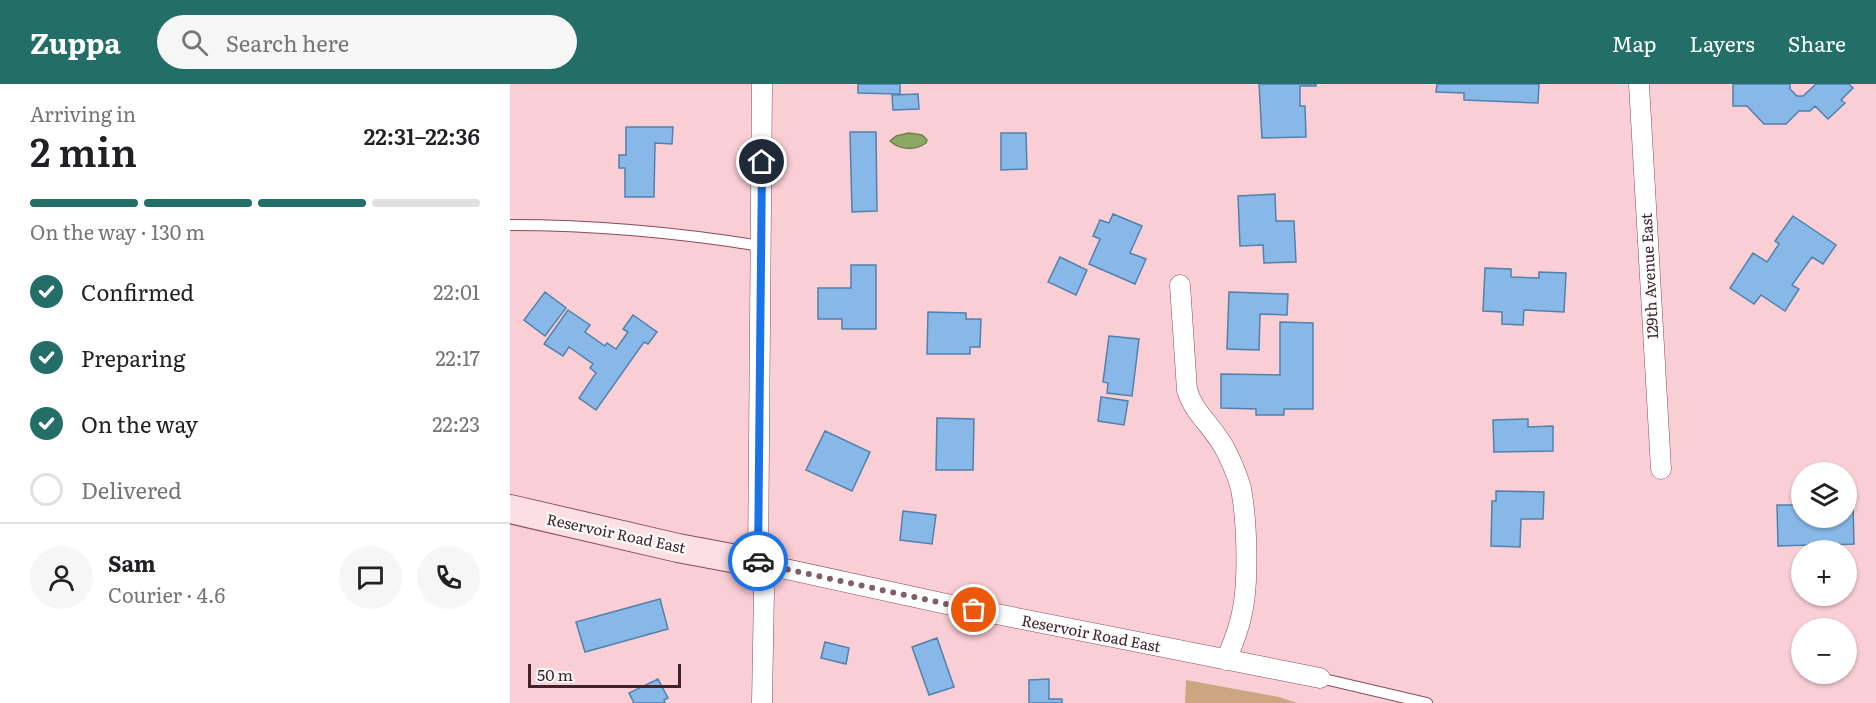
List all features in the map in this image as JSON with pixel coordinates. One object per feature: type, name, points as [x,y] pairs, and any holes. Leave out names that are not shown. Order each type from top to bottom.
[{"type":"street","points":[[762,84],[758,563],[764,590],[762,703]]},
{"type":"street","name":"129th Avenue East","points":[[1639,84],[1661,469]]},
{"type":"street","points":[[1180,285],[1187,390],[1191,404],[1218,436],[1226,451],[1240,488],[1243,504],[1246,589],[1238,633],[1226,660]]},
{"type":"street","name":"Reservoir Road East","points":[[510,509],[678,548],[951,605],[1320,678]]},
{"type":"lane","points":[[510,225],[548,225],[705,238],[761,246]]},
{"type":"lane","name":"Reservoir Road East","points":[[1320,678],[1427,703]]},
{"type":"shaded area","points":[[909,133],[922,135],[927,140],[926,143],[908,148],[890,141],[896,136]]},
{"type":"shaded area","points":[[1186,680],[1279,697],[1297,703],[1185,703]]},
{"type":"building","points":[[858,84],[900,84],[900,94],[858,93]]},
{"type":"building","points":[[1259,84],[1316,84],[1316,86],[1300,86],[1300,106],[1305,106],[1306,137],[1262,138]]},
{"type":"building","points":[[1437,84],[1539,84],[1538,103],[1464,100],[1464,93],[1436,92]]},
{"type":"building","points":[[1733,84],[1790,84],[1790,89],[1797,96],[1803,96],[1816,84],[1849,84],[1853,88],[1841,100],[1845,103],[1828,119],[1815,106],[1810,111],[1799,111],[1786,124],[1764,124],[1747,106],[1733,106]]},
{"type":"building","points":[[918,94],[919,109],[893,110],[892,95]]},
{"type":"building","points":[[626,127],[673,127],[672,144],[655,143],[654,197],[625,197],[625,168],[619,168],[619,155],[626,155]]},
{"type":"building","points":[[850,132],[876,132],[877,211],[852,212]]},
{"type":"building","points":[[1001,133],[1026,133],[1027,169],[1001,170]]},
{"type":"building","points":[[1275,194],[1276,221],[1294,221],[1296,262],[1264,263],[1263,245],[1240,246],[1238,196]]},
{"type":"building","points":[[1113,214],[1142,226],[1130,253],[1146,259],[1135,284],[1089,264],[1100,239],[1093,236],[1100,220],[1109,223]]},
{"type":"building","points":[[1793,216],[1836,245],[1823,264],[1812,257],[1792,285],[1799,289],[1785,311],[1761,295],[1754,304],[1730,288],[1753,253],[1767,262],[1779,244],[1775,241]]},
{"type":"building","points":[[1060,257],[1087,270],[1076,295],[1048,282]]},
{"type":"building","points":[[851,265],[876,265],[876,329],[842,329],[842,319],[818,319],[818,288],[851,288]]},
{"type":"building","points":[[1485,268],[1511,269],[1511,277],[1539,278],[1539,272],[1566,273],[1564,312],[1524,310],[1523,325],[1502,324],[1502,312],[1483,311]]},
{"type":"building","points":[[545,292],[566,308],[545,336],[524,320]]},
{"type":"building","points":[[1229,292],[1288,294],[1287,315],[1260,314],[1259,350],[1227,349]]},
{"type":"building","points":[[568,310],[590,325],[585,332],[605,346],[607,343],[616,349],[628,332],[623,329],[633,315],[657,332],[648,344],[644,342],[596,410],[579,398],[596,373],[590,368],[593,364],[569,347],[563,356],[544,344]]},
{"type":"building","points":[[928,312],[966,313],[966,319],[981,319],[980,347],[970,347],[970,354],[927,354]]},
{"type":"building","points":[[1280,322],[1313,323],[1313,409],[1284,409],[1284,415],[1256,415],[1256,409],[1221,408],[1221,374],[1280,375]]},
{"type":"building","points":[[1109,336],[1139,339],[1132,396],[1107,393],[1108,383],[1103,382]]},
{"type":"building","points":[[1101,397],[1128,401],[1124,425],[1098,421]]},
{"type":"building","points":[[937,418],[974,419],[973,470],[936,470]]},
{"type":"building","points":[[1528,419],[1528,427],[1553,426],[1553,451],[1494,452],[1493,420]]},
{"type":"building","points":[[825,431],[870,452],[852,491],[806,470]]},
{"type":"building","points":[[1496,491],[1544,492],[1543,519],[1521,519],[1520,547],[1491,546],[1492,501],[1496,501]]},
{"type":"building","points":[[1777,505],[1791,505],[1791,528],[1854,528],[1854,540],[1791,540],[1791,546],[1778,546]]},
{"type":"building","points":[[903,511],[936,515],[932,544],[900,540]]},
{"type":"building","points":[[660,599],[668,629],[585,652],[576,622]]},
{"type":"building","points":[[937,638],[954,687],[929,695],[912,647]]},
{"type":"building","points":[[825,642],[849,648],[846,664],[821,658]]},
{"type":"building","points":[[658,679],[668,698],[664,700],[665,703],[634,703],[629,693]]},
{"type":"building","points":[[1049,679],[1049,699],[1062,699],[1062,703],[1029,703],[1029,680]]},
{"type":"way so far","points":[[758,561],[758,563],[974,610]]},
{"type":"route","points":[[758,561],[762,162]]}]
